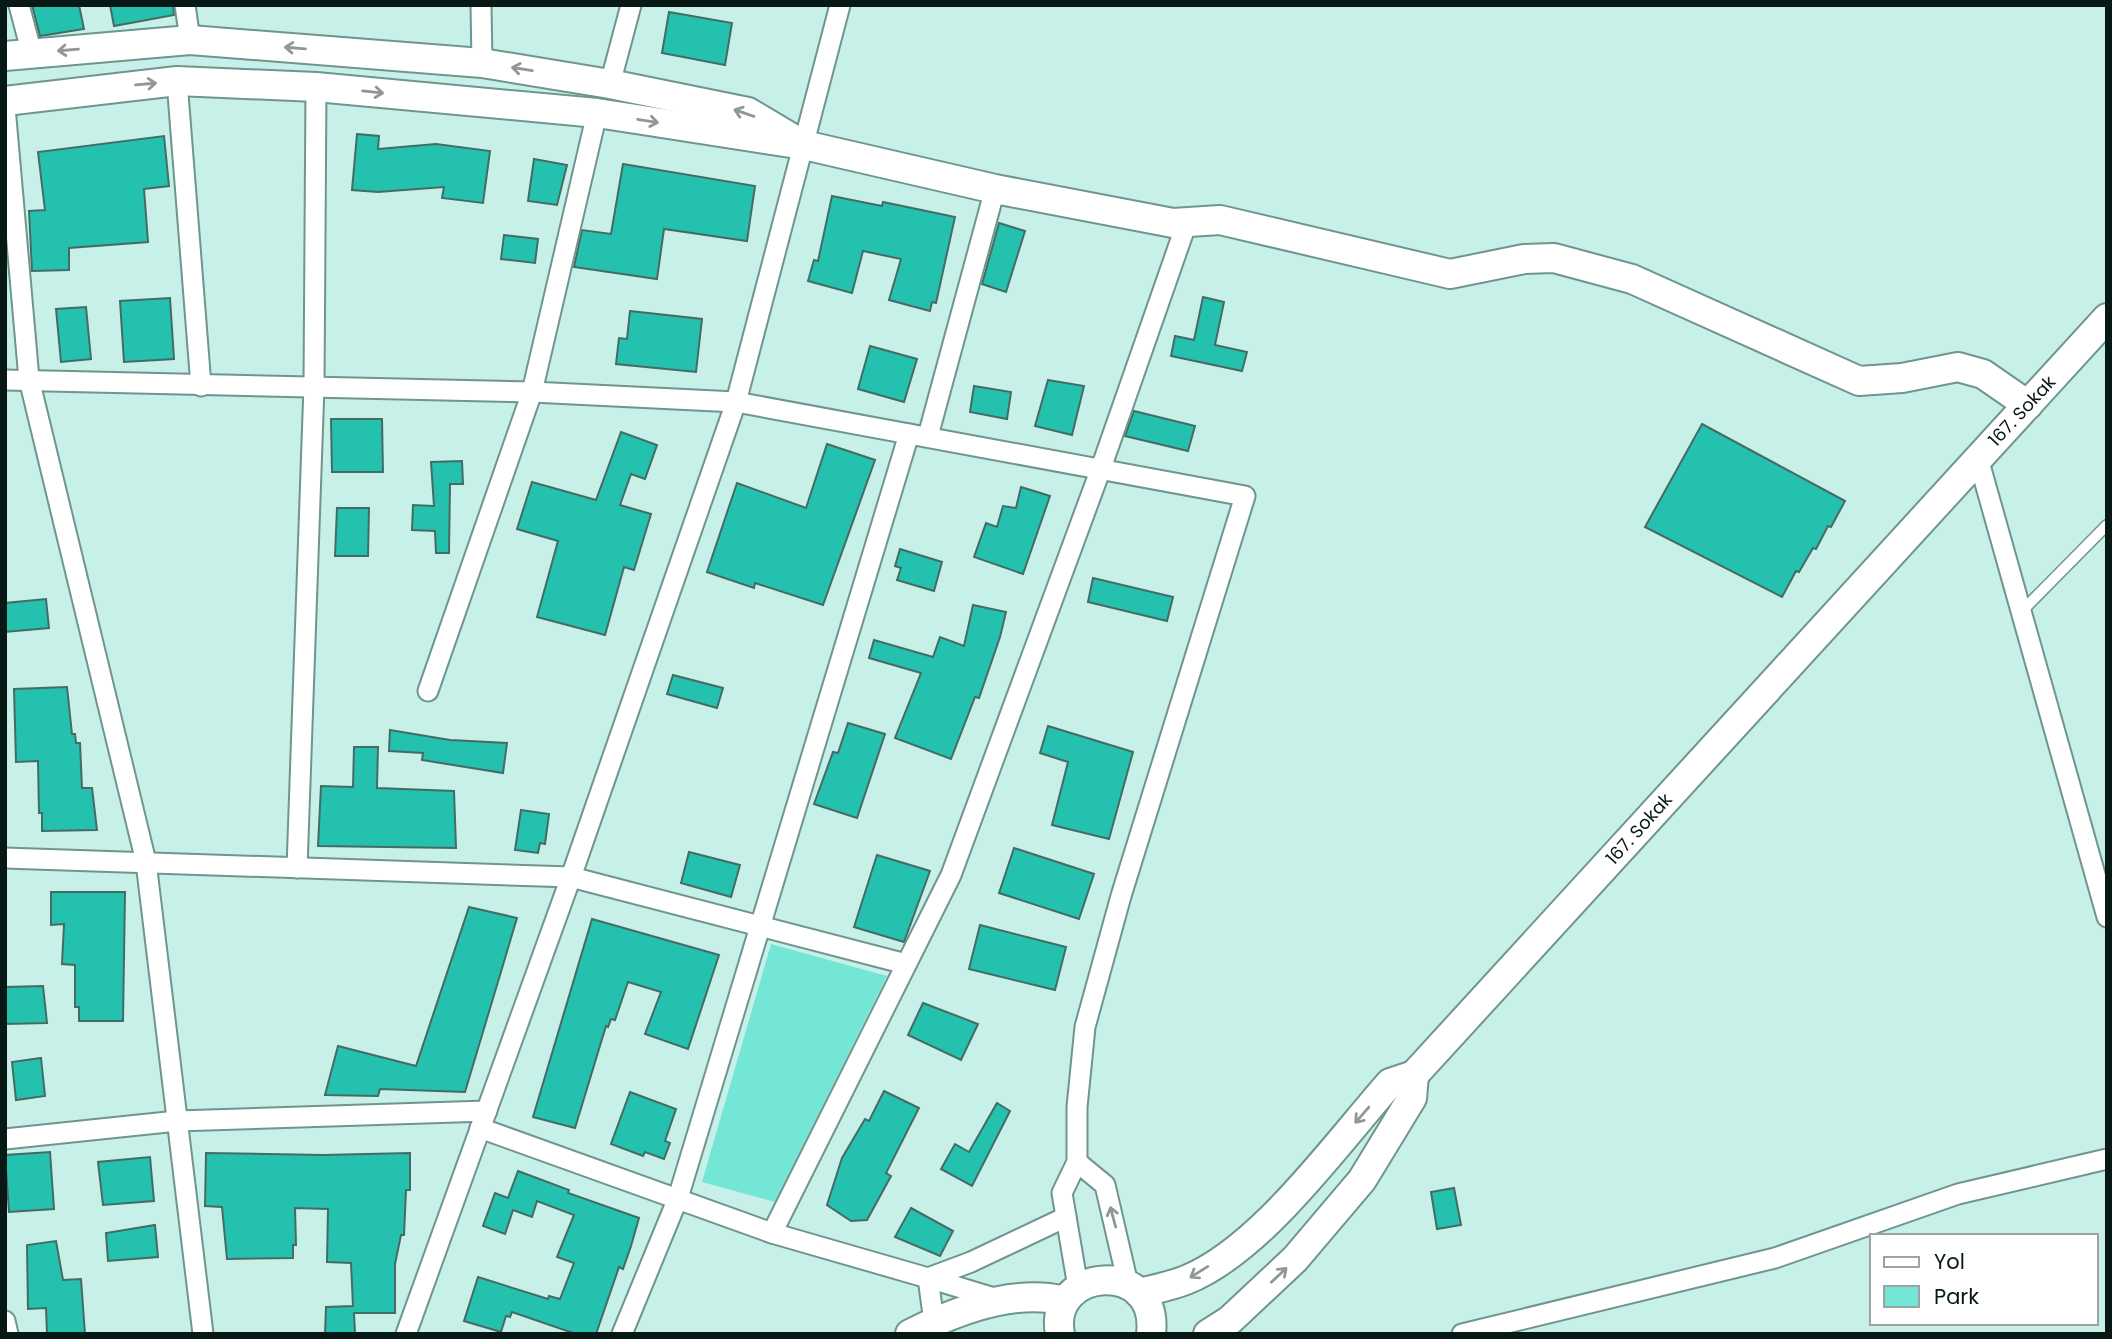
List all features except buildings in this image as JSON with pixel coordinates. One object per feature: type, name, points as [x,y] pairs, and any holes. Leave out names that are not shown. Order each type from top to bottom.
[{"type":"street","points":[[19,5],[18,55],[190,40],[482,63],[610,84],[748,113],[804,145]]},
{"type":"street","points":[[185,5],[190,40]]},
{"type":"street","points":[[481,5],[482,63]]},
{"type":"street","points":[[610,84],[631,5]]},
{"type":"street","points":[[406,1334],[571,877],[736,402],[840,5]]},
{"type":"street","points":[[177,81],[201,386]]},
{"type":"street","points":[[5,101],[177,81],[316,87],[597,113],[804,145],[995,189],[1173,223],[1220,220],[1450,274],[1524,259],[1554,258],[1632,279],[1859,381],[1902,378],[1958,367],[1983,374],[2028,405]]},
{"type":"street","points":[[297,868],[314,386],[316,87]]},
{"type":"street","points":[[5,107],[29,379],[146,862],[203,1334]]},
{"type":"street","points":[[428,691],[532,392],[597,113]]},
{"type":"street","points":[[622,1334],[678,1198],[760,926],[919,435],[995,189]]},
{"type":"street","points":[[772,1233],[950,875],[1100,471],[1187,222]]},
{"type":"street","name":"167. Sokak","points":[[1072,1294],[1107,1279],[1134,1288],[1188,1279],[1230,1254],[1271,1219],[1390,1083],[1414,1075],[2107,318]]},
{"type":"street","points":[[5,380],[532,392],[736,402],[1245,496],[1121,896],[1085,1027],[1077,1107],[1077,1162],[1062,1192],[1072,1294],[1061,1311],[1060,1334]]},
{"type":"street","points":[[1978,458],[2107,917]]},
{"type":"street","points":[[5,858],[571,877],[906,964]]},
{"type":"street","points":[[1208,1334],[1230,1320],[1295,1259],[1362,1180],[1412,1098],[1414,1075]]},
{"type":"street","points":[[5,1139],[177,1121],[483,1120],[772,1233],[1004,1300]]},
{"type":"street","points":[[1462,1334],[1775,1258],[1958,1194],[2107,1159]]},
{"type":"street","points":[[1077,1162],[1105,1185],[1134,1288],[1151,1316],[1151,1334]]},
{"type":"street","points":[[928,1278],[971,1262],[1066,1217]]},
{"type":"street","points":[[928,1278],[922,1328],[1004,1300],[1072,1294]]},
{"type":"street","points":[[5,1321],[8,1334]]},
{"type":"lane","points":[[2022,611],[2107,525]]},
{"type":"green space","points":[[771,944],[887,976],[775,1202],[702,1182]]}]
